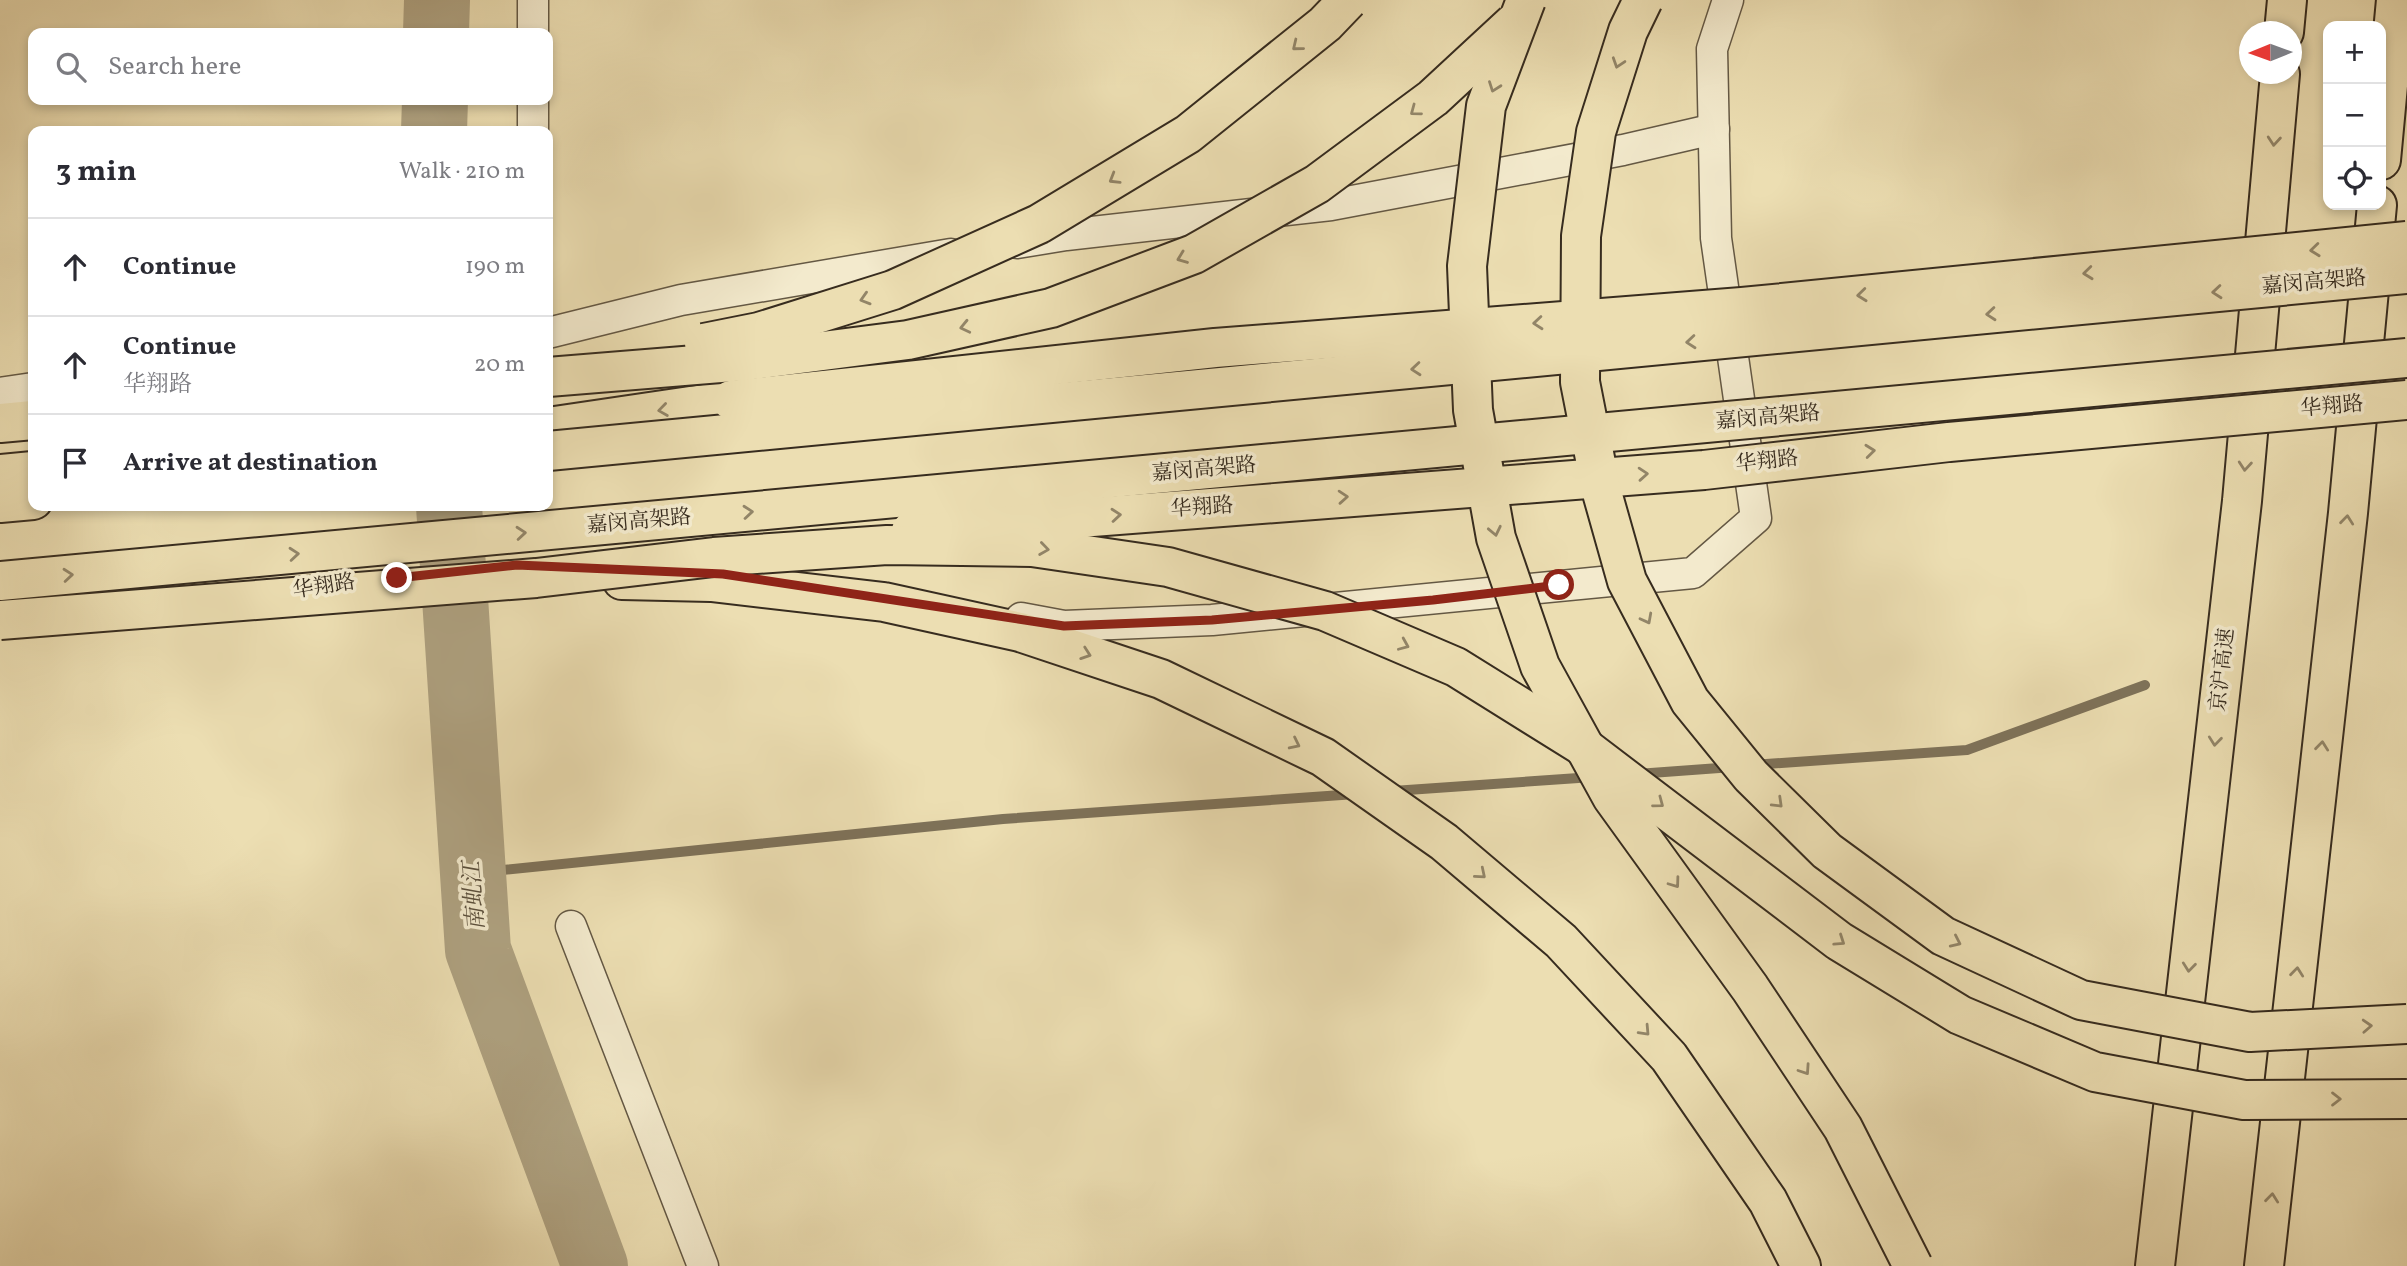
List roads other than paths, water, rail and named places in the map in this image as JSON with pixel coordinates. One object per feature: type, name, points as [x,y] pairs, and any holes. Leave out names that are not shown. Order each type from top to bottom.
[{"type":"main road","points":[[553,369],[608,363],[759,332],[892,290],[1026,229],[1188,134],[1325,24],[1348,0]]},
{"type":"main road","points":[[1525,0],[1486,106],[1467,266],[1473,410],[1496,538],[1540,666],[1612,797],[1750,988],[1843,1128],[1913,1266]]},
{"type":"main road","points":[[553,377],[746,361],[908,340],[1051,307],[1194,254],[1317,184],[1433,98],[1538,0]]},
{"type":"main road","points":[[1643,0],[1629,31],[1596,132],[1581,236],[1580,382],[1601,489],[1627,581],[1690,701],[1751,776],[1827,851],[1943,936],[2081,1000],[2250,1032],[2407,1024]]},
{"type":"main road","points":[[2285,21],[2287,0]]},
{"type":"main road","points":[[2382,147],[2396,0]]},
{"type":"main road","name":"京沪高速","points":[[2155,1266],[2242,501],[2279,84]]},
{"type":"main road","points":[[2264,1266],[2348,513],[2377,210]]},
{"type":"main road","points":[[553,426],[731,400],[1216,348],[1742,307],[2407,241]]},
{"type":"main road","name":"嘉闵高架路","points":[[553,451],[2407,274]]},
{"type":"main road","name":"嘉闵高架路","points":[[0,581],[2407,358]]},
{"type":"main road","name":"华翔路","points":[[0,636],[373,580],[527,572],[731,545],[1704,470],[1963,441],[2407,400]]},
{"type":"main road","points":[[0,423],[28,420]]},
{"type":"main road","points":[[0,474],[28,471]]},
{"type":"main road","points":[[0,503],[28,500]]},
{"type":"main road","points":[[0,620],[527,572],[887,545],[1032,547],[1168,567],[1312,607],[1455,667],[1581,745],[1839,941],[1959,1015],[2095,1072],[2244,1100],[2407,1099]]},
{"type":"main road","points":[[527,572],[711,582],[884,602],[1020,632],[1161,679],[1323,757],[1444,842],[1561,940],[1669,1056],[1768,1201],[1801,1266]]},
{"type":"street","points":[[533,0],[533,28]]},
{"type":"street","points":[[527,572],[723,574],[1064,626],[1212,620],[1693,573],[1756,518],[1716,238],[1713,49],[1728,0]]},
{"type":"street","points":[[533,105],[533,126]]},
{"type":"street","points":[[553,332],[695,297],[1066,235],[1331,205],[1623,150],[1714,129]]},
{"type":"street","points":[[0,393],[28,389]]},
{"type":"street","points":[[571,926],[703,1266]]},
{"type":"waterway","name":"南虬江","points":[[436,28],[437,0]]},
{"type":"waterway","name":"南虬江","points":[[434,126],[435,105]]},
{"type":"waterway","name":"南虬江","points":[[449,511],[478,950],[595,1266]]},
{"type":"waterway","points":[[1752,765],[1967,750],[2145,685]]},
{"type":"waterway","points":[[1637,774],[1733,767]]},
{"type":"waterway","points":[[1393,791],[1593,777]]},
{"type":"waterway","points":[[473,873],[1003,819],[1356,794]]}]
